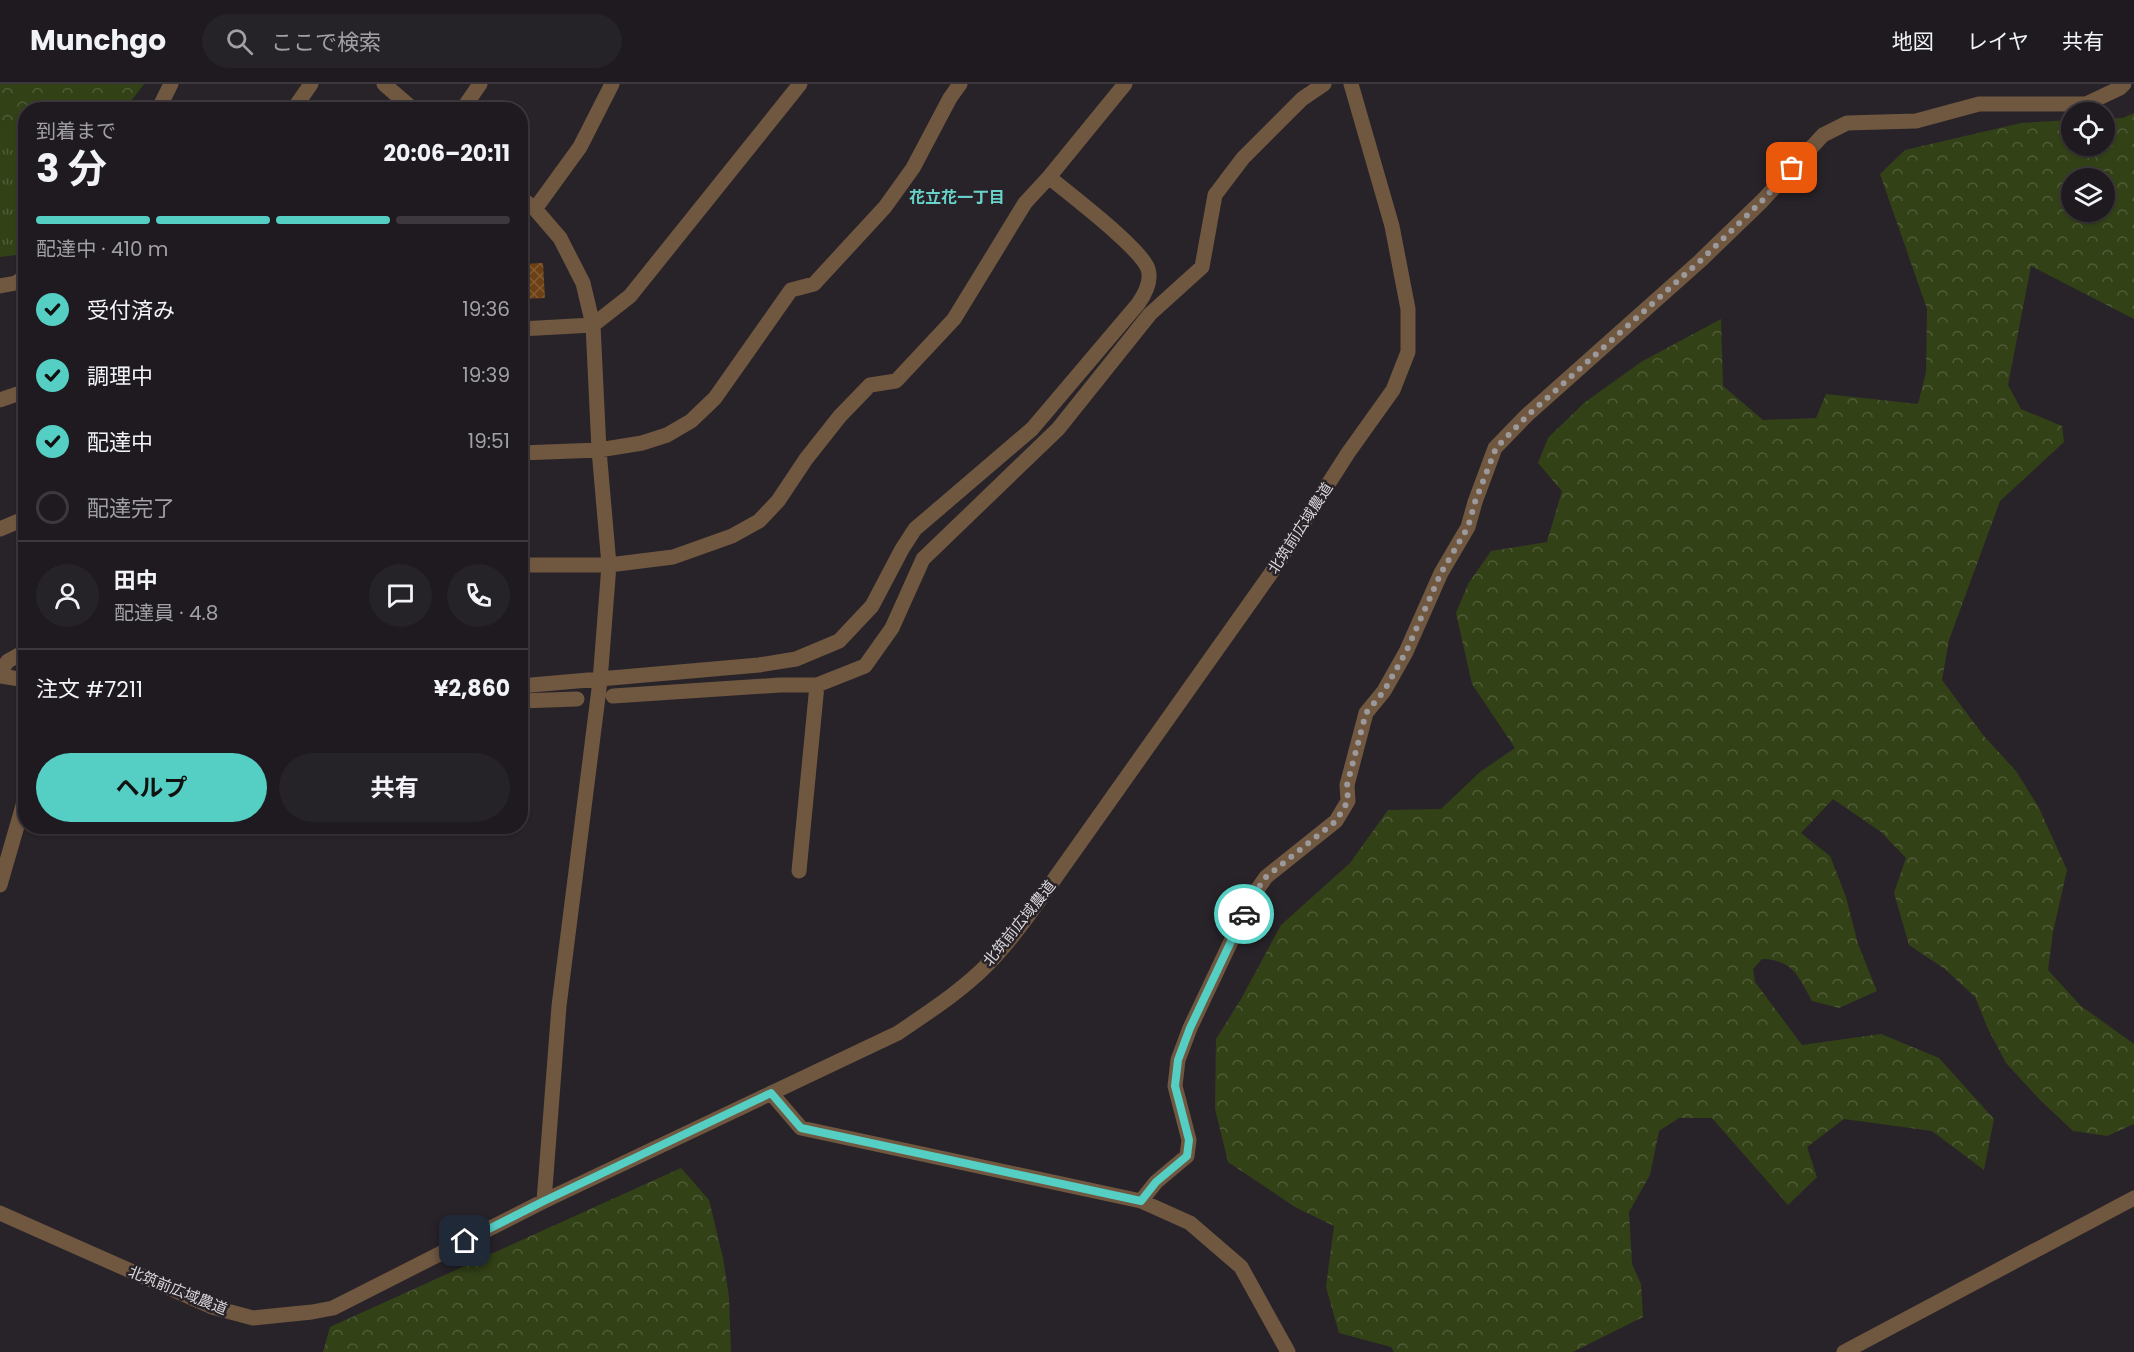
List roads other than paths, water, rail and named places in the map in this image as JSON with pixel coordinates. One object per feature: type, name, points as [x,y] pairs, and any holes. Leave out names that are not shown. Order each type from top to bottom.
[{"type":"street","points":[[162,102],[171,84]]},
{"type":"street","points":[[299,102],[311,84]]},
{"type":"street","points":[[384,84],[405,102]]},
{"type":"street","points":[[468,102],[480,84]]},
{"type":"street","points":[[535,209],[580,147],[612,84]]},
{"type":"street","points":[[528,329],[593,325],[630,296],[800,84]]},
{"type":"street","points":[[528,453],[599,450],[642,443],[667,435],[691,421],[715,398],[791,290],[814,284],[885,207],[913,168],[950,98],[960,84]]},
{"type":"street","points":[[528,565],[609,565],[673,557],[732,536],[759,521],[778,501],[806,459],[855,400],[870,385],[896,381],[954,319],[1024,203],[1049,177],[1125,84]]},
{"type":"street","points":[[613,696],[780,685],[817,685],[865,666],[892,628],[923,559],[1058,429],[1150,314],[1202,267],[1215,195],[1244,158],[1302,99],[1324,84]]},
{"type":"street","name":"北筑前広域農道","points":[[0,1213],[212,1307],[253,1318],[333,1308],[544,1201],[898,1033],[951,996],[989,963],[1019,928],[1274,569],[1348,453],[1393,390],[1408,352],[1408,309],[1392,226],[1352,84]]},
{"type":"street","points":[[1141,1201],[1156,1182],[1187,1156],[1189,1140],[1175,1086],[1178,1060],[1190,1028],[1266,877],[1336,821],[1348,801],[1347,785],[1366,713],[1384,691],[1406,652],[1441,573],[1468,527],[1496,448],[1527,416],[1700,261],[1762,201],[1822,135],[1847,123],[1916,122],[1979,104],[2086,104],[2124,84]]},
{"type":"street","points":[[528,686],[600,681],[759,665],[796,659],[839,641],[872,606],[915,529],[1032,429],[1138,304],[1147,290],[1149,270],[1138,252],[1049,177]]},
{"type":"street","points":[[528,203],[560,238],[583,283],[593,325],[599,450],[609,565],[600,681],[559,1005],[544,1201]]},
{"type":"street","points":[[0,286],[18,282]]},
{"type":"street","points":[[0,400],[18,394]]},
{"type":"street","points":[[0,529],[18,521]]},
{"type":"street","points":[[879,594],[904,602]]},
{"type":"street","points":[[0,671],[8,661],[18,655]]},
{"type":"street","points":[[0,676],[18,679]]},
{"type":"street","points":[[799,871],[817,685]]},
{"type":"street","points":[[528,701],[577,699]]},
{"type":"street","points":[[0,885],[18,823]]},
{"type":"street","points":[[771,1093],[801,1128],[1141,1201],[1190,1223],[1241,1267],[1288,1352]]},
{"type":"street","points":[[1845,1352],[2134,1198]]},
{"type":"district","name":"花立花一丁目","points":[[957,197]]}]
